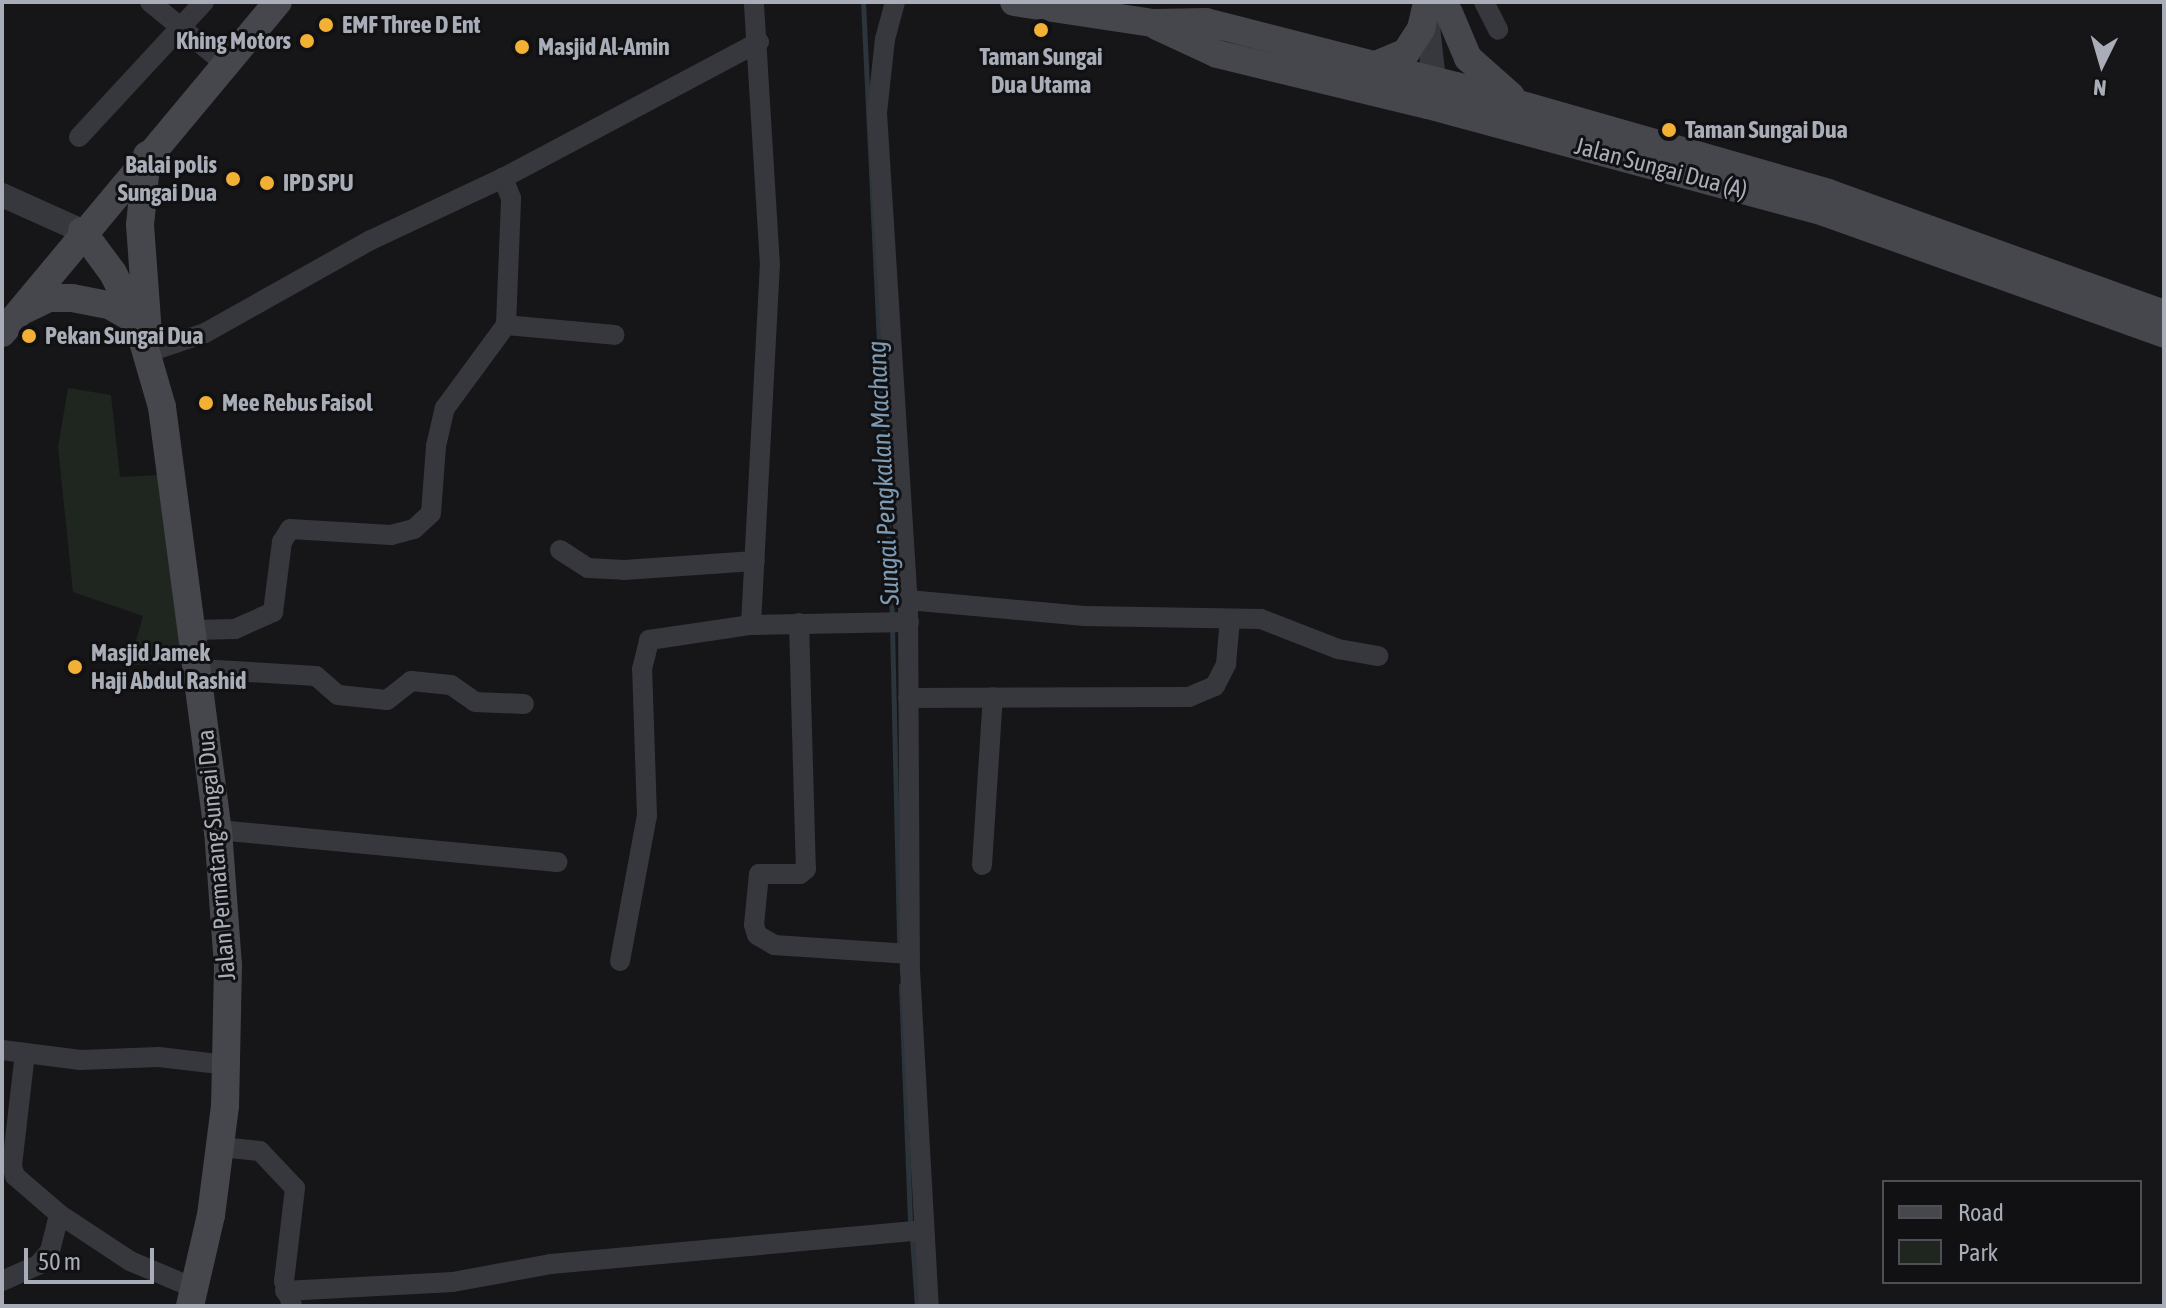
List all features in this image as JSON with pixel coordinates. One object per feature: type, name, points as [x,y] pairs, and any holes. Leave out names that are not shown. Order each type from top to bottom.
[{"type":"main road","points":[[2,333],[82,231],[278,2]]},
{"type":"main road","name":"Jalan Sungai Dua (A)","points":[[1014,2],[1153,23],[1206,22],[1376,65],[1442,96],[1824,212],[2164,334]]},
{"type":"main road","points":[[1376,65],[1406,52],[1436,6],[1481,74],[1530,109]]},
{"type":"main road","name":"Jalan Sungai Dua (A)","points":[[1153,23],[1217,54],[1442,96],[1530,109],[1828,193],[2164,314]]},
{"type":"main road","points":[[147,154],[140,225],[149,352]]},
{"type":"main road","name":"Jalan Permatang Sungai Dua","points":[[82,231],[113,273],[149,352],[194,630],[218,830],[228,965],[226,1065],[220,1147],[192,1297]]},
{"type":"main road","points":[[22,311],[49,298],[72,298],[109,305],[137,321]]},
{"type":"street","points":[[150,2],[224,63]]},
{"type":"street","points":[[79,137],[204,2]]},
{"type":"street","points":[[751,625],[770,266],[759,42],[754,2]]},
{"type":"street","points":[[895,2],[885,39],[877,113],[908,600],[910,954],[929,1306]]},
{"type":"street","points":[[1484,2],[1498,30]]},
{"type":"street","points":[[1436,6],[1442,96]]},
{"type":"street","points":[[149,352],[205,333],[371,240],[503,178],[759,42]]},
{"type":"street","points":[[194,630],[244,627],[273,612],[282,542],[290,529],[391,535],[424,522],[431,513],[436,446],[445,408],[506,325],[511,198],[503,178]]},
{"type":"street","points":[[2,195],[82,231]]},
{"type":"street","points":[[506,325],[615,335]]},
{"type":"street","points":[[560,550],[588,568],[600,569],[755,561]]},
{"type":"street","points":[[908,600],[1084,616],[1261,619],[1338,649],[1378,656]]},
{"type":"street","points":[[620,961],[647,816],[643,652],[649,640],[668,633],[751,625],[867,619],[906,622]]},
{"type":"street","points":[[908,698],[1189,697],[1215,686],[1226,664],[1230,619]]},
{"type":"street","points":[[799,623],[806,869],[800,874],[759,874],[754,925],[757,935],[774,945],[910,954]]},
{"type":"street","points":[[199,669],[316,676],[338,695],[387,700],[411,681],[424,682],[451,685],[475,702],[524,704]]},
{"type":"street","points":[[982,865],[993,697]]},
{"type":"street","points":[[218,830],[557,862]]},
{"type":"street","points":[[2,1050],[226,1065]]},
{"type":"street","points":[[25,1053],[12,1166],[24,1185],[59,1214],[192,1297]]},
{"type":"street","points":[[220,1147],[260,1151],[295,1188],[289,1299],[453,1282],[551,1264],[923,1230]]},
{"type":"street","points":[[2,1281],[44,1258],[59,1214]]},
{"type":"green space","points":[[68,388],[111,395],[120,477],[160,475],[186,663],[129,665],[143,616],[73,592],[58,447]]},
{"type":"waterway","name":"Sungai Pengkalan Machang","points":[[863,2],[892,616]]},
{"type":"waterway","name":"Sungai Pengkalan Machang","points":[[892,626],[899,945]]},
{"type":"waterway","name":"Sungai Pengkalan Machang","points":[[901,985],[910,1220]]},
{"type":"waterway","name":"Sungai Pengkalan Machang","points":[[912,1237],[917,1306]]},
{"type":"place","name":"EMF Three D Ent","points":[[326,25]]},
{"type":"place","name":"Taman Sungai Dua Utama","points":[[1041,30]]},
{"type":"place","name":"Khing Motors","points":[[307,41]]},
{"type":"place","name":"Masjid Al-Amin","points":[[522,47]]},
{"type":"place","name":"Taman Sungai Dua","points":[[1669,130]]},
{"type":"place","name":"Balai polis Sungai Dua","points":[[233,179]]},
{"type":"place","name":"IPD SPU","points":[[267,183]]},
{"type":"place","name":"Pekan Sungai Dua","points":[[29,336]]},
{"type":"place","name":"Mee Rebus Faisol","points":[[206,403]]},
{"type":"place","name":"Masjid Jamek Haji Abdul Rashid","points":[[75,667]]}]
